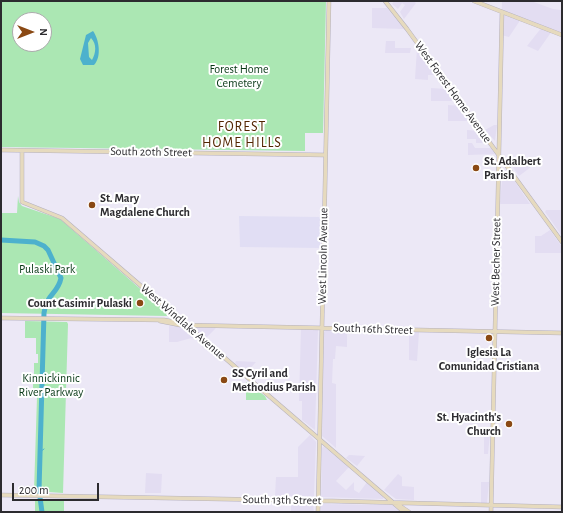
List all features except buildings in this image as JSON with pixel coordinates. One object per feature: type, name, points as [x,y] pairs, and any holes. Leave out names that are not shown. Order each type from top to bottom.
[{"type":"street","name":"West Lincoln Avenue","points":[[318,512],[329,1]]},
{"type":"street","name":"West Forest Home Avenue","points":[[385,1],[417,41],[562,242]]},
{"type":"street","points":[[474,1],[562,35]]},
{"type":"street","name":"West Becher Street","points":[[491,512],[500,158],[502,12]]},
{"type":"street","name":"South 20th Street","points":[[1,150],[325,154]]},
{"type":"street","name":"West Windlake Avenue","points":[[22,151],[22,202],[62,218],[185,325],[395,502],[409,512]]},
{"type":"street","points":[[162,321],[169,318],[170,312]]},
{"type":"street","name":"South 16th Street","points":[[1,318],[162,321],[163,323],[185,325],[562,333]]},
{"type":"street","name":"South 13th Street","points":[[1,495],[318,500],[562,507]]},
{"type":"street","name":"West Windlake Avenue","points":[[395,502],[404,512]]},
{"type":"shaded area","points":[[394,1],[413,1],[416,3],[404,19],[400,12],[405,5],[402,3],[398,9],[392,4]]},
{"type":"shaded area","points":[[502,1],[531,1],[553,9],[561,10],[562,35],[552,31],[538,51],[527,46],[542,27],[521,19],[509,37],[501,35]]},
{"type":"shaded area","points":[[372,8],[387,8],[404,29],[372,28]]},
{"type":"shaded area","points":[[386,41],[395,41],[395,48],[411,48],[410,53],[385,53]]},
{"type":"shaded area","points":[[417,48],[438,75],[428,75],[428,80],[415,79]]},
{"type":"shaded area","points":[[431,88],[447,89],[455,99],[454,101],[431,101]]},
{"type":"shaded area","points":[[448,105],[460,106],[471,121],[448,121]]},
{"type":"shaded area","points":[[497,125],[495,141],[485,130]]},
{"type":"shaded area","points":[[467,130],[478,131],[487,143],[476,143],[476,139],[467,139]]},
{"type":"shaded area","points":[[468,143],[472,143],[475,148],[491,148],[495,154],[468,155]]},
{"type":"shaded area","points":[[511,161],[531,161],[531,167],[519,176],[510,163]]},
{"type":"shaded area","points":[[503,167],[511,176],[530,204],[500,204]]},
{"type":"shaded area","points":[[546,210],[562,210],[562,236],[545,212]]},
{"type":"shaded area","points":[[239,216],[321,217],[320,248],[240,247]]},
{"type":"shaded area","points":[[550,230],[562,247],[562,253],[535,253],[535,236],[541,236]]},
{"type":"shaded area","points":[[169,326],[183,327],[195,337],[177,342],[169,342]]},
{"type":"shaded area","points":[[196,328],[216,328],[206,338],[196,330]]},
{"type":"shaded area","points":[[301,329],[318,330],[315,430],[302,420],[302,401],[299,401]]},
{"type":"shaded area","points":[[326,330],[347,331],[347,347],[336,346],[335,359],[333,359],[332,383],[336,384],[336,448],[322,436],[324,333]]},
{"type":"shaded area","points":[[411,332],[419,332],[417,361],[409,360],[409,334]]},
{"type":"shaded area","points":[[236,361],[256,362],[246,373],[235,363]]},
{"type":"shaded area","points":[[484,434],[490,434],[488,454],[484,454]]},
{"type":"shaded area","points":[[310,435],[316,442],[314,496],[275,496],[276,477],[298,477],[298,447]]},
{"type":"shaded area","points":[[323,446],[349,467],[336,481],[346,490],[354,482],[354,490],[359,493],[367,482],[384,496],[383,499],[321,497]]},
{"type":"shaded area","points":[[349,455],[365,456],[357,466],[346,458]]},
{"type":"shaded area","points":[[146,473],[162,474],[161,493],[145,493]]},
{"type":"shaded area","points":[[398,474],[402,477],[402,486],[414,487],[414,500],[396,499],[384,490]]},
{"type":"shaded area","points":[[481,482],[489,482],[487,503],[481,503]]},
{"type":"shaded area","points":[[291,503],[313,504],[314,512],[291,512]]},
{"type":"shaded area","points":[[321,504],[393,505],[401,512],[321,512]]},
{"type":"green space","name":"Forest Home Cemetery","points":[[1,1],[326,1],[323,133],[305,133],[305,151],[1,147]]},
{"type":"green space","name":"Pulaski Park","points":[[18,196],[19,202],[22,206],[60,219],[168,313],[167,316],[1,313],[1,213],[17,213]]},
{"type":"green space","name":"Kinnickinnic River Parkway","points":[[25,321],[67,322],[68,324],[63,493],[34,491],[37,397],[36,392],[33,392],[33,378],[36,378],[34,375],[34,363],[38,363],[38,354],[36,354],[36,338],[25,338]]},
{"type":"green space","points":[[246,382],[265,396],[267,400],[246,400]]},
{"type":"green space","points":[[63,499],[64,512],[35,512],[35,500]]},
{"type":"water","points":[[93,31],[98,43],[99,53],[94,65],[83,65],[80,59],[86,35]],"holes":[[[91,38],[95,49],[92,60],[89,57],[88,43]]]},
{"type":"waterway","points":[[1,240],[35,242],[44,246],[48,250],[61,278],[57,288],[47,302],[44,313],[39,490],[42,512]]},
{"type":"waterway","points":[[40,452],[44,449]]},
{"type":"place","name":"St. Adalbert Parish","points":[[476,168]]},
{"type":"place","name":"St. Mary Magdalene Church","points":[[92,205]]},
{"type":"place","name":"Count Casimir Pulaski","points":[[140,303]]},
{"type":"place","name":"Iglesia La Comunidad Cristiana","points":[[489,338]]},
{"type":"place","name":"SS Cyril and Methodius Parish","points":[[224,380]]},
{"type":"place","name":"St. Hyacinth's Church","points":[[509,424]]},
{"type":"district","name":"FOREST HOME HILLS","points":[[242,136]]}]
